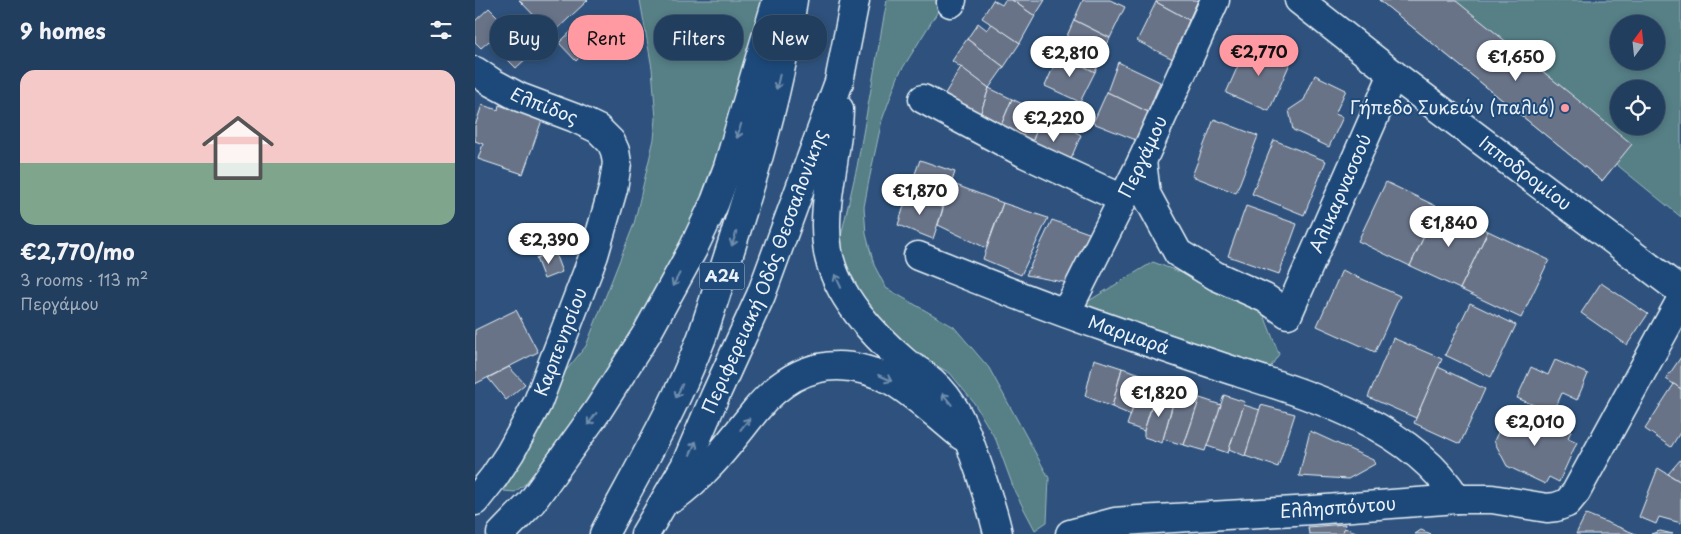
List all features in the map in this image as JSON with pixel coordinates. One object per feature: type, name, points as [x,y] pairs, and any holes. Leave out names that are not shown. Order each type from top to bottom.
[{"type":"main road","points":[[501,534],[531,503],[599,410],[647,333],[693,249],[715,202],[728,166],[777,0]]},
{"type":"main road","name":"Περιφερειακή Οδός Θεσσαλονίκης","points":[[604,534],[660,430],[703,337],[769,124],[793,0]]},
{"type":"main road","name":"Περιφερειακή Οδός Θεσσαλονίκης","points":[[645,534],[685,466],[761,295],[839,82],[855,0]]},
{"type":"main road","name":"Περγάμου","points":[[1066,313],[1142,161],[1215,0]]},
{"type":"main road","name":"Ιπποδρομίου","points":[[1299,0],[1393,74],[1681,291]]},
{"type":"main road","name":"Ελπίδος","points":[[475,71],[519,97],[589,124],[598,129],[611,142]]},
{"type":"main road","name":"Αλικαρνασσού","points":[[1142,161],[1145,194],[1178,253],[1216,276],[1265,298],[1288,314],[1393,74]]},
{"type":"main road","points":[[839,82],[839,132],[826,216],[828,252],[833,270],[844,293],[859,316],[906,362],[936,385],[953,406],[970,442],[996,529]]},
{"type":"main road","points":[[923,100],[1026,154],[1123,199]]},
{"type":"main road","name":"Καρπενησίου","points":[[475,501],[510,453],[537,404],[594,255],[613,189],[617,163],[611,142]]},
{"type":"main road","name":"Μαρμαρά","points":[[918,256],[1066,313],[1346,411],[1398,439],[1444,480],[1457,499]]},
{"type":"main road","name":"Ελλησπόντου","points":[[1069,534],[1098,526],[1139,520],[1457,499],[1492,500],[1547,508],[1562,506],[1576,492],[1681,300]]},
{"type":"main road","points":[[661,506],[690,486],[706,471],[767,397],[789,381],[805,372],[820,367],[837,365],[859,368],[895,383],[970,442]]},
{"type":"main road","points":[[517,534],[531,503]]},
{"type":"green space","points":[[640,0],[762,0],[758,15],[753,15],[753,38],[741,89],[724,142],[686,244],[592,397],[525,484],[515,492],[504,491],[564,373],[586,346],[634,224],[654,139],[656,119],[652,68]]},
{"type":"green space","points":[[887,0],[945,0],[899,74],[882,120],[864,207],[866,234],[874,265],[886,288],[954,327],[989,368],[1049,478],[1047,522],[1035,530],[1015,492],[996,440],[974,403],[950,373],[910,351],[862,305],[840,251],[841,236],[857,167]]},
{"type":"green space","name":"Γήπεδο Συκεών (παλιό)","points":[[1379,0],[1681,0],[1681,217],[1616,164],[1602,181]]},
{"type":"green space","points":[[1153,262],[1259,302],[1279,354],[1264,377],[1077,308]]},
{"type":"building","points":[[519,0],[588,0],[572,15],[568,15],[568,19],[558,28],[558,15],[534,15]]},
{"type":"building","points":[[993,0],[1002,5],[1005,0],[1012,0],[1035,16],[1020,43],[982,18]]},
{"type":"building","points":[[1012,0],[1045,0],[1035,16]]},
{"type":"building","points":[[1083,0],[1110,0],[1125,7],[1110,38],[1074,20]]},
{"type":"building","points":[[1157,0],[1198,0],[1189,20],[1156,2]]},
{"type":"building","points":[[1379,0],[1455,0],[1610,126],[1610,135],[1621,135],[1632,144],[1602,181]]},
{"type":"building","points":[[1156,2],[1189,20],[1173,59],[1137,41]]},
{"type":"building","points":[[489,8],[496,15],[490,15],[490,42],[481,48],[475,42],[475,21]]},
{"type":"building","points":[[1074,20],[1110,38],[1095,72],[1059,54]]},
{"type":"building","points":[[978,23],[987,30],[992,24],[1020,43],[1004,67],[967,39]]},
{"type":"building","points":[[568,34],[568,53],[559,43]]},
{"type":"building","points":[[967,39],[1004,67],[989,88],[952,61]]},
{"type":"building","points":[[1248,43],[1291,61],[1269,111],[1226,93]]},
{"type":"building","points":[[1059,54],[1095,72],[1080,102],[1045,86]]},
{"type":"building","points":[[508,60],[524,60],[516,68]]},
{"type":"building","points":[[1118,62],[1160,82],[1148,112],[1107,92]]},
{"type":"building","points":[[961,67],[989,88],[978,121],[940,102]]},
{"type":"building","points":[[1315,75],[1346,90],[1335,114],[1343,117],[1329,147],[1293,130],[1289,110],[1304,100]]},
{"type":"building","points":[[989,88],[1012,99],[997,135],[978,121]]},
{"type":"building","points":[[1107,92],[1148,112],[1136,140],[1093,123]]},
{"type":"building","points":[[1012,99],[1043,114],[1028,153],[997,135]]},
{"type":"building","points":[[482,105],[498,110],[499,105],[542,120],[523,174],[478,159],[483,144],[475,141],[475,126]]},
{"type":"building","points":[[1043,114],[1081,135],[1066,170],[1028,153]]},
{"type":"building","points":[[1214,119],[1258,136],[1236,193],[1192,176]]},
{"type":"building","points":[[1274,140],[1326,161],[1304,215],[1252,194]]},
{"type":"building","points":[[920,160],[955,172],[943,208],[908,193]]},
{"type":"building","points":[[1386,182],[1438,207],[1410,266],[1358,241]]},
{"type":"building","points":[[951,183],[1003,203],[986,248],[938,225]]},
{"type":"building","points":[[908,193],[943,208],[933,239],[898,225]]},
{"type":"building","points":[[1003,203],[1048,218],[1021,275],[983,259]]},
{"type":"building","points":[[1246,206],[1297,224],[1279,274],[1228,256]]},
{"type":"building","points":[[1438,207],[1488,231],[1460,289],[1410,266]]},
{"type":"building","points":[[1052,220],[1097,236],[1073,284],[1026,275]]},
{"type":"building","points":[[1488,231],[1549,260],[1521,318],[1460,289]]},
{"type":"building","points":[[554,251],[562,272],[544,279],[536,258]]},
{"type":"building","points":[[1342,270],[1400,296],[1375,352],[1317,326]]},
{"type":"building","points":[[1601,283],[1648,314],[1627,345],[1581,313]]},
{"type":"building","points":[[1470,303],[1516,325],[1491,377],[1445,355]]},
{"type":"building","points":[[516,310],[538,352],[475,384],[475,330]]},
{"type":"building","points":[[1393,338],[1442,359],[1416,418],[1368,397]]},
{"type":"building","points":[[1681,357],[1681,389],[1666,379]]},
{"type":"building","points":[[1094,359],[1122,368],[1112,407],[1085,396]]},
{"type":"building","points":[[1555,360],[1588,374],[1577,400],[1562,393],[1553,413],[1517,398],[1531,367],[1548,375]]},
{"type":"building","points":[[509,367],[525,384],[506,400],[488,378]]},
{"type":"building","points":[[1438,367],[1485,389],[1460,444],[1414,423]]},
{"type":"building","points":[[1122,368],[1144,375],[1131,415],[1112,407]]},
{"type":"building","points":[[1142,382],[1157,388],[1144,431],[1127,425]]},
{"type":"building","points":[[1674,384],[1681,389],[1681,431],[1671,447],[1645,429]]},
{"type":"building","points":[[1177,390],[1200,398],[1184,445],[1163,439]]},
{"type":"building","points":[[1156,393],[1174,399],[1162,443],[1144,437],[1144,431]]},
{"type":"building","points":[[1224,395],[1245,402],[1228,453],[1207,446]]},
{"type":"building","points":[[1200,398],[1221,405],[1205,451],[1184,445]]},
{"type":"building","points":[[1244,405],[1260,410],[1245,456],[1229,449]]},
{"type":"building","points":[[1261,405],[1295,414],[1278,467],[1245,456]]},
{"type":"building","points":[[1508,411],[1533,423],[1537,415],[1571,431],[1568,438],[1577,442],[1559,482],[1549,477],[1545,484],[1507,466],[1494,441]]},
{"type":"building","points":[[1310,431],[1373,460],[1375,464],[1348,479],[1299,476]]},
{"type":"building","points":[[1681,459],[1681,482],[1668,474]]},
{"type":"building","points":[[1658,468],[1681,482],[1681,523],[1659,517],[1656,524],[1639,517]]},
{"type":"building","points":[[1586,514],[1636,534],[1576,534]]},
{"type":"building","points":[[1345,524],[1343,534],[1309,534],[1308,527]]},
{"type":"building","points":[[1344,528],[1363,534],[1343,534]]},
{"type":"building","points":[[1421,530],[1431,534],[1415,534]]},
{"type":"building","points":[[1660,531],[1673,534],[1651,534]]},
{"type":"place","name":"Γήπεδο Συκεών (παλιό)","points":[[1565,108]]}]
